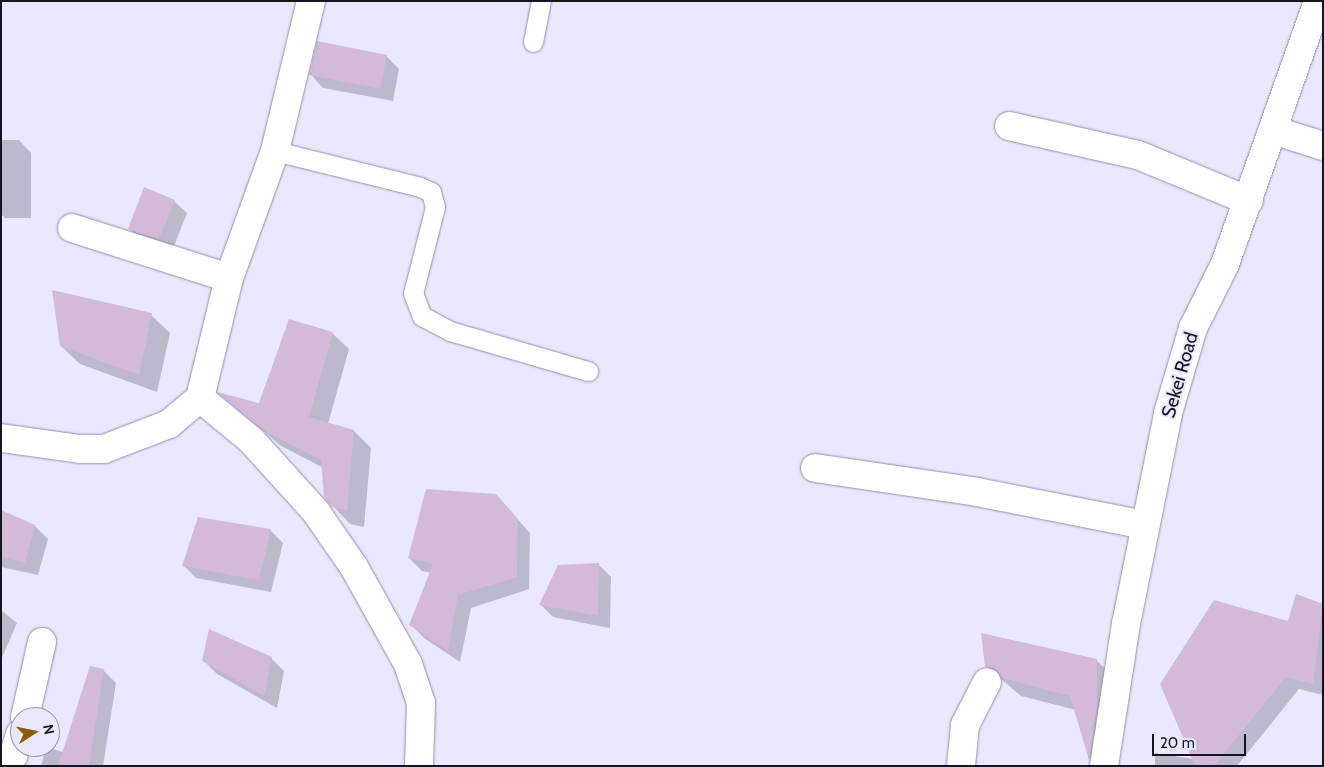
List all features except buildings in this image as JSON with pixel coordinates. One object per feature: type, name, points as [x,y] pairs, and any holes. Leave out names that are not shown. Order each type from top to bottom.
[{"type":"street","points":[[1,438],[80,449],[104,449],[169,424],[200,398],[229,278],[275,151],[311,1]]},
{"type":"street","name":"Sekei Road","points":[[1104,766],[1126,624],[1168,413],[1193,328],[1225,264],[1249,201],[1318,1]]},
{"type":"street","points":[[1009,126],[1138,155],[1249,201]]},
{"type":"street","points":[[1273,130],[1323,146]]},
{"type":"street","points":[[72,228],[229,278]]},
{"type":"street","points":[[200,398],[251,440],[316,512],[354,568],[408,664],[421,703],[420,766]]},
{"type":"street","points":[[815,468],[977,492],[1146,525]]},
{"type":"street","points":[[28,707],[42,642]]},
{"type":"street","points":[[961,766],[965,726],[987,682]]},
{"type":"lane","points":[[533,42],[541,1]]},
{"type":"lane","points":[[275,151],[420,187],[431,192],[435,207],[413,293],[422,316],[450,331],[588,371]]}]
